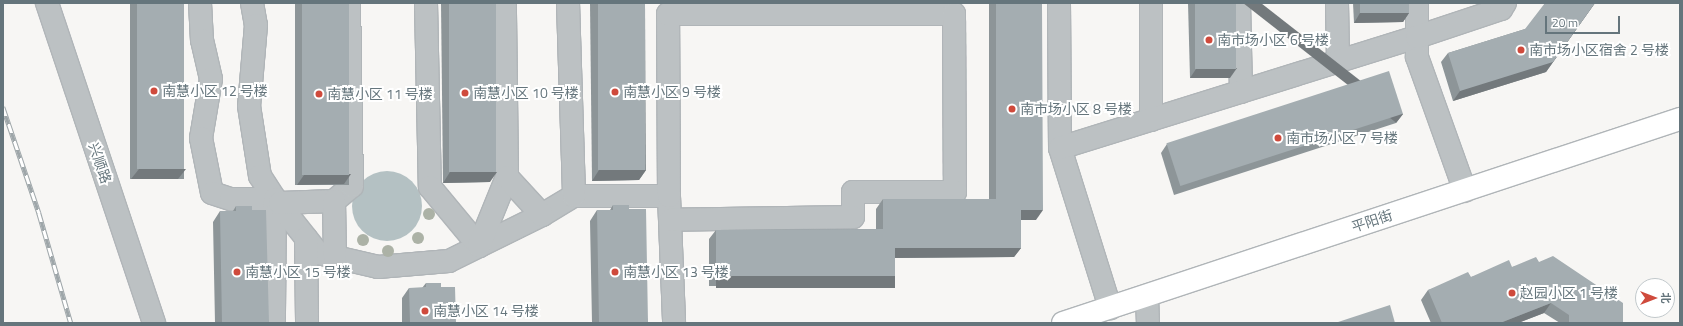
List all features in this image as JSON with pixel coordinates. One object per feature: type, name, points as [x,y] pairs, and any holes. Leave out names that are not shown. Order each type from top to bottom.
[{"type":"main road","name":"平阳街","points":[[1063,323],[1680,119]]},
{"type":"street","name":"兴顺路","points":[[47,3],[154,323]]},
{"type":"street","points":[[200,3],[202,40],[211,79],[201,138],[212,193],[231,199],[278,201],[334,201],[352,186],[349,3]]},
{"type":"street","points":[[252,3],[256,25],[249,106],[260,176],[318,253],[378,267],[449,261],[542,216],[574,196],[669,196]]},
{"type":"street","points":[[426,3],[430,187],[478,246]]},
{"type":"street","points":[[478,246],[507,177],[505,3]]},
{"type":"street","points":[[568,3],[574,196]]},
{"type":"street","points":[[1058,3],[1060,148],[1110,308]]},
{"type":"street","points":[[1151,3],[1151,120]]},
{"type":"street","points":[[1239,3],[1241,92]]},
{"type":"street","points":[[1337,3],[1338,62]]},
{"type":"street","points":[[1417,3],[1417,57],[1465,191]]},
{"type":"street","points":[[1060,148],[1417,37],[1501,9],[1506,3]]},
{"type":"street","points":[[671,220],[853,218],[853,192],[954,192],[954,14],[668,14],[669,196],[674,323]]},
{"type":"street","points":[[507,177],[542,216]]},
{"type":"street","points":[[274,323],[278,201]]},
{"type":"street","points":[[334,201],[335,257]]},
{"type":"street","points":[[306,238],[307,323]]},
{"type":"street","points":[[1147,296],[1148,323]]},
{"type":"shaded area","points":[[380,171],[394,171],[407,177],[416,186],[420,192],[422,206],[420,220],[412,231],[401,239],[394,241],[380,241],[373,239],[362,231],[354,220],[352,213],[352,199],[354,192],[362,181],[373,173]]},
{"type":"building","name":"南慧小区 12 号楼","points":[[137,3],[184,3],[184,169],[137,169]]},
{"type":"building","name":"南慧小区 11 号楼","points":[[302,3],[349,3],[349,175],[302,175]]},
{"type":"building","name":"南慧小区 10 号楼","points":[[449,3],[496,3],[496,172],[449,172]]},
{"type":"building","name":"南慧小区 9 号楼","points":[[598,3],[645,3],[645,170],[598,170]]},
{"type":"building","name":"南市场小区 8 号楼","points":[[996,3],[1042,3],[1043,210],[1021,210],[1021,248],[895,248],[895,276],[716,276],[716,230],[883,229],[883,199],[996,199]]},
{"type":"building","name":"南市场小区 6 号楼","points":[[1195,3],[1236,3],[1236,69],[1195,69]]},
{"type":"building","points":[[1360,3],[1409,3],[1409,13],[1360,13]]},
{"type":"building","name":"南市场小区宿舍 2 号楼","points":[[1545,3],[1595,3],[1553,62],[1460,91],[1448,53],[1525,29]]},
{"type":"building","name":"南市场小区 7 号楼","points":[[1389,71],[1403,114],[1180,186],[1166,143]]},
{"type":"building","name":"南慧小区 13 号楼","points":[[613,205],[629,205],[629,209],[646,209],[648,323],[599,323],[597,210],[613,210]]},
{"type":"building","name":"南慧小区 15 号楼","points":[[236,206],[252,206],[252,210],[266,210],[269,323],[222,323],[220,211],[236,211]]},
{"type":"building","name":"赵园小区 1 号楼","points":[[1553,256],[1623,303],[1623,323],[1569,323],[1569,315],[1551,303],[1500,323],[1442,323],[1428,290],[1468,272],[1471,277],[1509,260],[1512,267],[1536,257],[1539,262]]},
{"type":"building","name":"南慧小区 14 号楼","points":[[426,283],[441,283],[441,287],[455,287],[456,323],[410,323],[409,288],[426,287]]},
{"type":"building","points":[[1390,305],[1395,323],[1335,323]]},
{"type":"railway","points":[[3,107],[39,213],[71,323]]},
{"type":"place","name":"南市场小区 6 号楼","points":[[1209,40]]},
{"type":"place","name":"南市场小区宿舍 2 号楼","points":[[1521,50]]},
{"type":"place","name":"南慧小区 12 号楼","points":[[154,91]]},
{"type":"place","name":"南慧小区 9 号楼","points":[[615,92]]},
{"type":"place","name":"南慧小区 10 号楼","points":[[465,93]]},
{"type":"place","name":"南慧小区 11 号楼","points":[[319,94]]},
{"type":"place","name":"南市场小区 8 号楼","points":[[1012,109]]},
{"type":"place","name":"南市场小区 7 号楼","points":[[1278,138]]},
{"type":"place","name":"南慧小区 15 号楼","points":[[237,272]]},
{"type":"place","name":"南慧小区 13 号楼","points":[[615,272]]},
{"type":"place","name":"赵园小区 1 号楼","points":[[1512,293]]},
{"type":"place","name":"南慧小区 14 号楼","points":[[425,311]]}]
